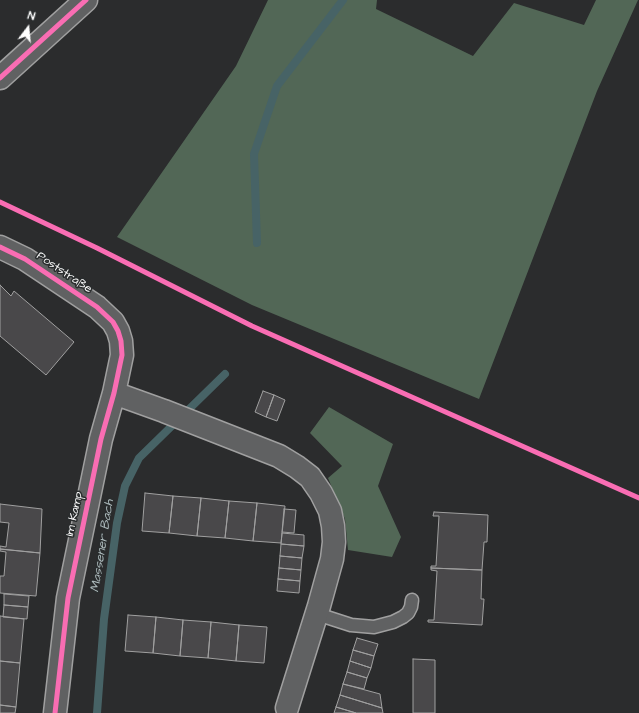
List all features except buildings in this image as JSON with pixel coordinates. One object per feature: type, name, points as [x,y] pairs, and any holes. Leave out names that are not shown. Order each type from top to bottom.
[{"type":"street","points":[[0,78],[86,0]]},
{"type":"street","name":"Poststraße","points":[[0,247],[25,258],[97,307],[113,322]]},
{"type":"street","name":"Im Kamp","points":[[55,713],[68,598],[101,439],[114,393],[122,355],[121,341],[113,322]]},
{"type":"street","points":[[114,393],[196,423],[279,456],[297,467],[310,478],[321,493],[330,511],[333,526],[334,542],[332,559],[317,614],[287,708]]},
{"type":"lane","points":[[317,614],[351,626],[374,626],[388,623],[403,617],[408,613],[412,600]]},
{"type":"green space","points":[[268,0],[377,0],[376,9],[473,56],[514,3],[584,25],[596,0],[638,0],[597,91],[479,399],[252,305],[117,237],[236,66]]},
{"type":"green space","points":[[329,407],[393,444],[378,486],[401,537],[392,557],[348,550],[345,519],[328,478],[342,466],[310,433]]},
{"type":"waterway","name":"Massener Bach","points":[[257,243],[254,154],[277,86],[343,0]]},
{"type":"waterway","name":"Massener Bach","points":[[97,713],[104,619],[117,523],[125,486],[139,458],[225,374]]},
{"type":"cycle path","points":[[0,78],[86,0]]},
{"type":"cycle path","points":[[0,202],[97,248],[252,326],[639,498]]},
{"type":"cycle path","points":[[0,247],[25,259],[97,307],[113,322],[121,341],[122,355],[114,393],[101,439],[68,598],[55,713]]}]
